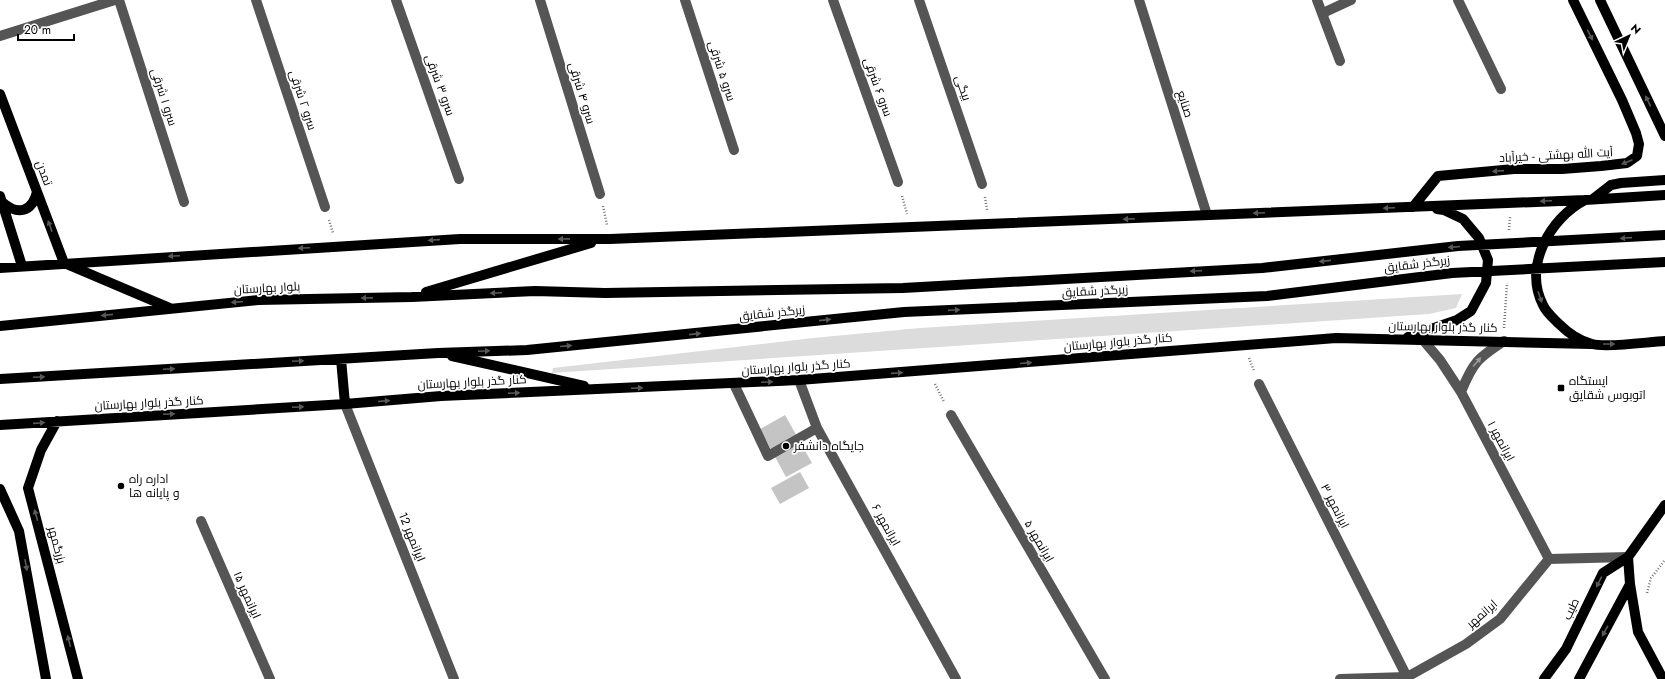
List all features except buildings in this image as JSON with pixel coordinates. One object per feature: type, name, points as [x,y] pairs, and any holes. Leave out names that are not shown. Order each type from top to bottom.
[{"type":"main road","name":"آیت الله بهشتی - خیرآباد","points":[[1413,207],[1438,176],[1514,169],[1562,169],[1601,166],[1627,163],[1637,156],[1639,144],[1636,133],[1622,100],[1573,0]]},
{"type":"main road","points":[[1600,0],[1665,136]]},
{"type":"main road","name":"تمدن","points":[[0,94],[64,263]]},
{"type":"main road","points":[[1592,344],[1572,334],[1551,316],[1543,305],[1538,292],[1537,264],[1545,240],[1550,231],[1576,204],[1589,199],[1611,185],[1665,180]]},
{"type":"main road","points":[[1,199],[9,209],[19,211],[28,208],[35,201],[38,192]]},
{"type":"main road","points":[[0,268],[460,239],[606,239],[911,228],[1665,195]]},
{"type":"main road","points":[[1,199],[22,266]]},
{"type":"main road","points":[[1403,339],[1457,320],[1471,311],[1486,283],[1488,260],[1479,238],[1463,219],[1444,210],[1413,207]]},
{"type":"main road","name":"زیرگذر شقایق","points":[[535,291],[605,293],[904,288],[1262,268],[1458,246],[1665,235]]},
{"type":"main road","points":[[412,297],[606,239]]},
{"type":"main road","name":"زیرگذر شقایق","points":[[438,353],[527,350],[904,312],[1267,296],[1452,273],[1665,262]]},
{"type":"main road","points":[[64,263],[170,308]]},
{"type":"main road","name":"بلوار بهارستان","points":[[0,326],[258,300],[412,297],[535,291]]},
{"type":"main road","name":"کنار گذر بلوار بهارستان","points":[[0,425],[345,404],[441,396],[799,380],[1336,338],[1592,344],[1665,341]]},
{"type":"main road","points":[[0,379],[438,353],[598,389]]},
{"type":"main road","points":[[341,359],[345,404]]},
{"type":"main road","name":"بزرگمهر","points":[[57,421],[41,450],[28,488],[78,679]]},
{"type":"main road","points":[[0,489],[19,531],[46,679]]},
{"type":"main road","name":"طیب","points":[[1544,679],[1566,649],[1603,573],[1628,557],[1665,505]]},
{"type":"main road","points":[[1628,557],[1630,584],[1638,632],[1664,679]]},
{"type":"main road","points":[[1579,679],[1630,584]]},
{"type":"street","points":[[0,36],[115,0]]},
{"type":"street","name":"سرو ۱ شرقی","points":[[119,0],[184,202]]},
{"type":"street","name":"سرو ۲ شرقی","points":[[256,0],[325,207]]},
{"type":"street","name":"سرو ۳ شرقی","points":[[396,0],[459,179]]},
{"type":"street","name":"سرو ۴ شرقی","points":[[540,0],[600,194]]},
{"type":"street","name":"سرو ۵ شرقی","points":[[685,0],[734,150]]},
{"type":"street","name":"سرو ۶ شرقی","points":[[833,0],[898,182]]},
{"type":"street","name":"بیگی","points":[[919,0],[982,184]]},
{"type":"street","name":"صنایع","points":[[1139,0],[1207,215]]},
{"type":"street","points":[[1317,0],[1340,61]]},
{"type":"street","points":[[1322,13],[1351,0]]},
{"type":"street","points":[[1458,0],[1501,89]]},
{"type":"street","name":"ایرانمهر ۱","points":[[1423,340],[1440,360],[1461,392],[1549,559]]},
{"type":"street","points":[[1461,392],[1469,371],[1479,358],[1504,341]]},
{"type":"street","name":"ایرانمهر ۶","points":[[799,380],[817,428],[956,679]]},
{"type":"street","points":[[734,384],[768,456],[817,428]]},
{"type":"street","name":"ایرانمهر ۳","points":[[1259,384],[1408,678]]},
{"type":"street","name":"ایرانمهر 12","points":[[345,404],[454,679]]},
{"type":"street","name":"ایرانمهر ۵","points":[[951,415],[1105,679]]},
{"type":"street","name":"ایرانمهر ۱۵","points":[[201,521],[270,679]]},
{"type":"street","points":[[1549,559],[1628,557]]},
{"type":"street","name":"ایرانمهر","points":[[1340,679],[1408,678],[1466,644],[1500,618],[1549,559]]},
{"type":"path","points":[[898,182],[911,228]]},
{"type":"path","points":[[982,184],[989,224]]},
{"type":"path","points":[[600,194],[606,239]]},
{"type":"path","points":[[325,207],[337,246]]},
{"type":"path","points":[[1244,345],[1259,384]]},
{"type":"path","points":[[928,370],[951,415]]},
{"type":"path","points":[[1647,593],[1651,578],[1665,560]]},
{"type":"shaded area","points":[[1462,294],[1456,308],[1429,314],[552,373],[553,368],[813,338],[920,328]]},
{"type":"place","name":"ایستگاه اتوبوس شقایق","points":[[1561,388]]},
{"type":"place","name":"جایگاه دانشفر","points":[[786,446]]},
{"type":"place","name":"اداره راه و پایانه ها","points":[[121,486]]}]
